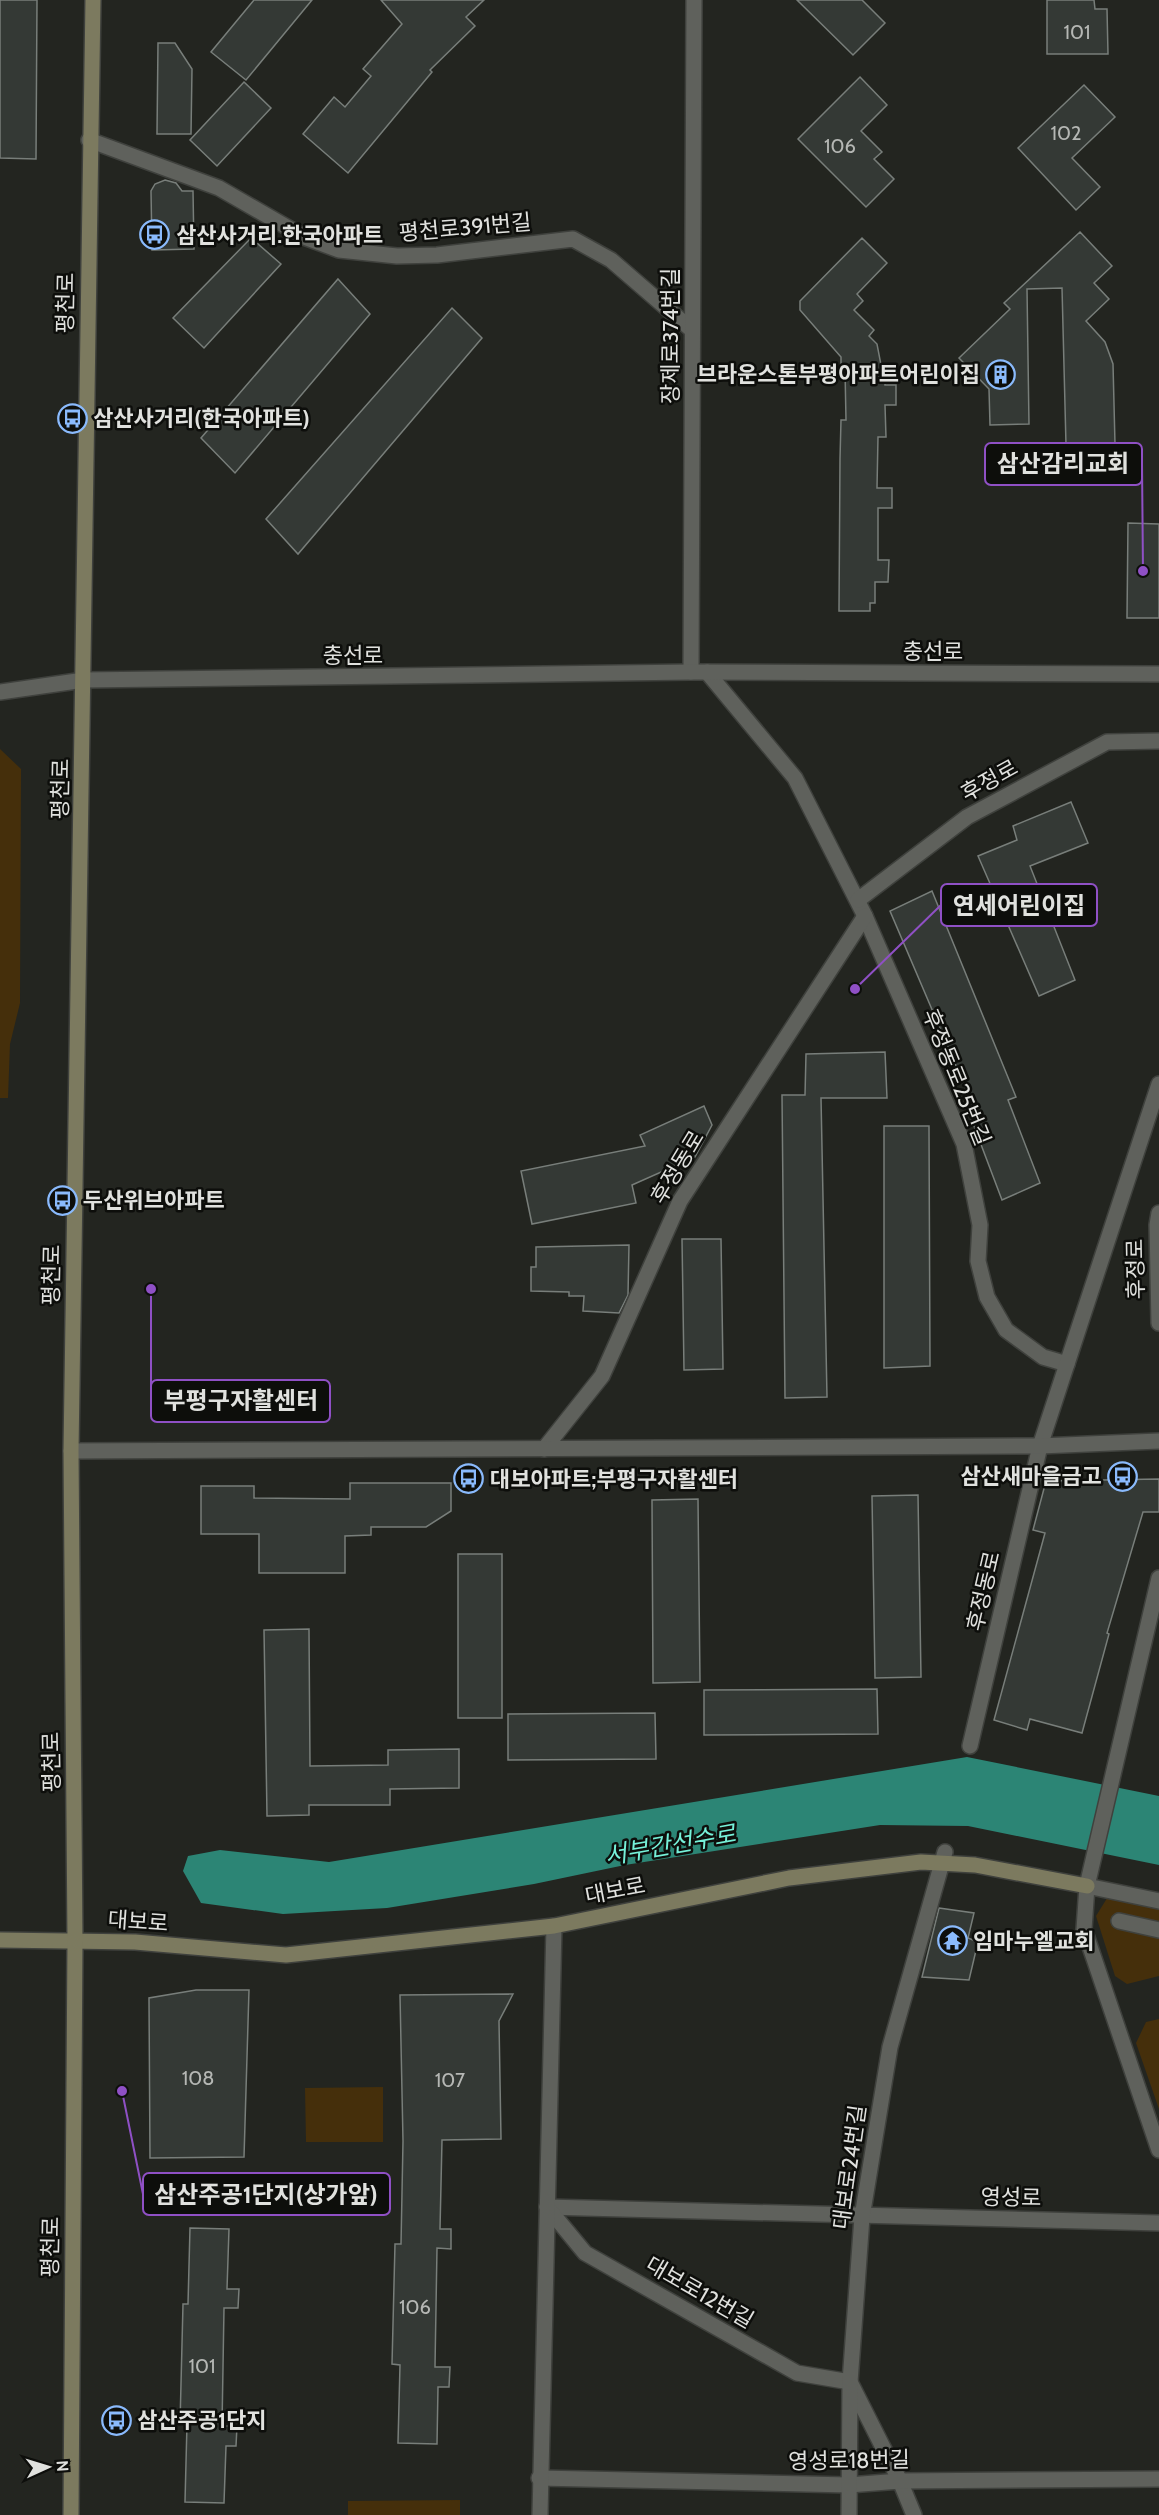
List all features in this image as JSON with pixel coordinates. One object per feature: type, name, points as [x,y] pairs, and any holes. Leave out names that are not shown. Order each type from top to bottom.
[{"type":"main road","name":"평천로","points":[[70,2515],[75,1941],[71,1451],[84,680],[89,140],[93,0]]},
{"type":"main road","name":"대보로","points":[[0,1940],[135,1942],[286,1955],[554,1926],[789,1878],[921,1862],[943,1857],[1087,1886]]},
{"type":"street","name":"장제로374번길","points":[[691,672],[694,0]]},
{"type":"street","name":"평천로391번길","points":[[89,140],[219,188],[304,237],[339,250],[397,256],[437,255],[573,239],[611,260],[692,330]]},
{"type":"street","name":"충선로","points":[[0,692],[84,680],[691,672],[1159,674]]},
{"type":"street","points":[[707,672],[795,778],[865,916]]},
{"type":"street","name":"후정로","points":[[858,900],[967,818],[1107,742],[1159,741]]},
{"type":"street","name":"후정동로25번길","points":[[865,916],[964,1144],[980,1225],[978,1261],[987,1297],[1006,1330],[1043,1357],[1067,1364]]},
{"type":"street","name":"후정동로","points":[[544,1449],[602,1376],[680,1201],[865,916]]},
{"type":"street","points":[[1040,1446],[1159,1084]]},
{"type":"street","name":"후정로","points":[[1159,1213],[1157,1225],[1159,1323]]},
{"type":"street","points":[[71,1451],[1040,1446],[1159,1441]]},
{"type":"street","name":"후정동로","points":[[969,1746],[1040,1446]]},
{"type":"street","points":[[1159,1578],[1087,1886],[1084,1929],[1159,2150]]},
{"type":"street","name":"대보로24번길","points":[[849,2515],[850,2382],[862,2217],[890,2047],[943,1857]]},
{"type":"street","name":"대보로","points":[[1087,1886],[1159,1901]]},
{"type":"street","points":[[1119,1921],[1159,1930]]},
{"type":"street","points":[[540,2515],[539,2478],[554,1926]]},
{"type":"street","points":[[547,2207],[862,2217]]},
{"type":"street","name":"대보로12번길","points":[[547,2207],[585,2253],[595,2259],[797,2373],[850,2382]]},
{"type":"street","name":"영성로","points":[[862,2217],[1159,2223]]},
{"type":"street","points":[[850,2382],[900,2481],[914,2515]]},
{"type":"street","name":"영성로18번길","points":[[539,2478],[849,2485],[900,2481],[1159,2479]]},
{"type":"shaded area","points":[[0,749],[21,769],[20,1003],[10,1044],[8,1098],[0,1098]]},
{"type":"shaded area","points":[[1109,1895],[1159,1906],[1159,1976],[1127,1984],[1115,1976],[1096,1916]]},
{"type":"shaded area","points":[[1159,2019],[1159,2109],[1136,2043],[1146,2022]]},
{"type":"shaded area","points":[[383,2087],[383,2142],[306,2142],[305,2088]]},
{"type":"shaded area","points":[[460,2500],[460,2515],[348,2515],[348,2501]]},
{"type":"water","name":"서부간선수로","points":[[967,1757],[1159,1796],[1159,1865],[968,1826],[880,1825],[625,1865],[534,1884],[387,1908],[283,1914],[201,1903],[183,1871],[188,1856],[220,1850],[329,1862]]},
{"type":"building","points":[[0,0],[37,0],[36,159],[0,158]]},
{"type":"building","points":[[254,0],[312,0],[246,80],[211,52]]},
{"type":"building","points":[[381,0],[484,0],[466,17],[475,26],[430,70],[432,72],[348,173],[303,134],[334,97],[345,107],[371,76],[363,69],[402,24]]},
{"type":"building","points":[[797,0],[862,0],[885,23],[853,55]]},
{"type":"building","points":[[1047,0],[1094,0],[1095,9],[1107,9],[1108,54],[1047,54]]},
{"type":"building","points":[[158,43],[175,43],[192,69],[191,134],[157,134]]},
{"type":"building","points":[[860,77],[887,105],[861,131],[882,152],[874,159],[894,179],[866,207],[798,139]]},
{"type":"building","points":[[244,82],[271,108],[217,166],[190,140]]},
{"type":"building","points":[[1084,85],[1115,117],[1072,158],[1100,187],[1076,210],[1018,148]]},
{"type":"building","points":[[165,180],[176,183],[182,191],[193,191],[194,249],[152,250],[151,191],[155,184]]},
{"type":"building","points":[[1080,232],[1112,266],[1094,283],[1109,299],[1086,321],[1105,342],[1113,364],[1115,444],[1066,445],[1062,288],[1027,289],[1029,424],[990,425],[989,389],[959,358],[1010,309],[1004,303]]},
{"type":"building","points":[[251,238],[281,264],[204,348],[173,318]]},
{"type":"building","points":[[862,238],[887,263],[857,294],[863,301],[854,310],[874,330],[869,336],[877,344],[881,365],[885,365],[885,385],[896,385],[896,405],[885,405],[886,437],[878,437],[877,488],[892,488],[892,508],[878,508],[878,560],[889,560],[888,582],[875,582],[875,603],[870,603],[870,611],[839,611],[840,459],[841,420],[846,420],[845,370],[841,369],[841,357],[800,310],[800,301]]},
{"type":"building","points":[[338,279],[370,314],[235,473],[201,438]]},
{"type":"building","points":[[452,308],[482,338],[298,554],[266,519]]},
{"type":"building","points":[[1128,523],[1159,524],[1159,618],[1127,618]]},
{"type":"building","points":[[1071,802],[1088,843],[1030,866],[1075,980],[1039,996],[978,856],[1017,840],[1013,826]]},
{"type":"building","points":[[932,891],[1016,1097],[1008,1100],[1040,1183],[1002,1200],[971,1118],[977,1115],[890,911]]},
{"type":"building","points":[[885,1052],[887,1098],[821,1098],[827,1397],[785,1398],[782,1095],[805,1095],[806,1054]]},
{"type":"building","points":[[704,1106],[712,1125],[695,1157],[632,1185],[636,1203],[532,1224],[521,1171],[645,1146],[640,1135]]},
{"type":"building","points":[[884,1126],[929,1126],[930,1366],[884,1368]]},
{"type":"building","points":[[682,1239],[721,1239],[723,1369],[684,1370]]},
{"type":"building","points":[[629,1245],[628,1295],[619,1313],[583,1311],[584,1296],[569,1296],[569,1292],[531,1291],[531,1267],[536,1267],[536,1247]]},
{"type":"building","points":[[1159,1479],[1159,1512],[1143,1512],[1107,1633],[1109,1634],[1082,1733],[1030,1719],[1027,1730],[994,1720],[1045,1533],[1033,1530],[1046,1481]]},
{"type":"building","points":[[350,1483],[451,1483],[451,1511],[426,1527],[371,1527],[371,1535],[345,1536],[345,1573],[259,1573],[259,1534],[201,1534],[201,1486],[254,1486],[254,1498],[350,1499]]},
{"type":"building","points":[[918,1495],[921,1677],[875,1678],[872,1496]]},
{"type":"building","points":[[698,1499],[700,1682],[653,1683],[652,1500]]},
{"type":"building","points":[[458,1554],[502,1554],[502,1718],[458,1718]]},
{"type":"building","points":[[309,1629],[310,1766],[388,1765],[388,1750],[459,1749],[459,1788],[390,1789],[390,1805],[309,1805],[309,1815],[267,1816],[264,1630]]},
{"type":"building","points":[[877,1689],[878,1734],[704,1735],[704,1690]]},
{"type":"building","points":[[655,1713],[656,1759],[508,1760],[508,1714]]},
{"type":"building","points":[[939,1908],[974,1913],[968,1938],[978,1942],[969,1980],[922,1977]]},
{"type":"building","points":[[196,1990],[249,1990],[244,2157],[150,2158],[149,1998]]},
{"type":"building","points":[[513,1994],[499,2021],[501,2139],[442,2140],[440,2229],[451,2229],[451,2249],[437,2248],[435,2367],[450,2367],[449,2387],[438,2387],[437,2444],[398,2443],[400,2365],[392,2364],[395,2244],[401,2244],[403,2141],[400,1995]]},
{"type":"building","points":[[190,2228],[229,2229],[227,2289],[239,2289],[238,2308],[224,2308],[222,2426],[237,2426],[236,2446],[226,2446],[224,2503],[185,2502],[187,2424],[180,2424],[183,2304],[188,2304]]},
{"type":"place","name":"삼산사거리.한국아파트","points":[[155,235]]},
{"type":"place","name":"브라운스톤부평아파트어린이집","points":[[1001,374]]},
{"type":"place","name":"삼산사거리(한국아파트)","points":[[72,418]]},
{"type":"place","name":"삼산감리교회","points":[[1143,571]]},
{"type":"place","name":"연세어린이집","points":[[855,989]]},
{"type":"place","name":"두산위브아파트","points":[[62,1200]]},
{"type":"place","name":"부평구자활센터","points":[[151,1289]]},
{"type":"place","name":"삼산새마을금고","points":[[1123,1476]]},
{"type":"place","name":"대보아파트;부평구자활센터","points":[[469,1479]]},
{"type":"place","name":"임마누엘교회","points":[[952,1941]]},
{"type":"place","name":"삼산주공1단지(상가앞)","points":[[122,2091]]},
{"type":"place","name":"삼산주공1단지","points":[[116,2420]]}]
